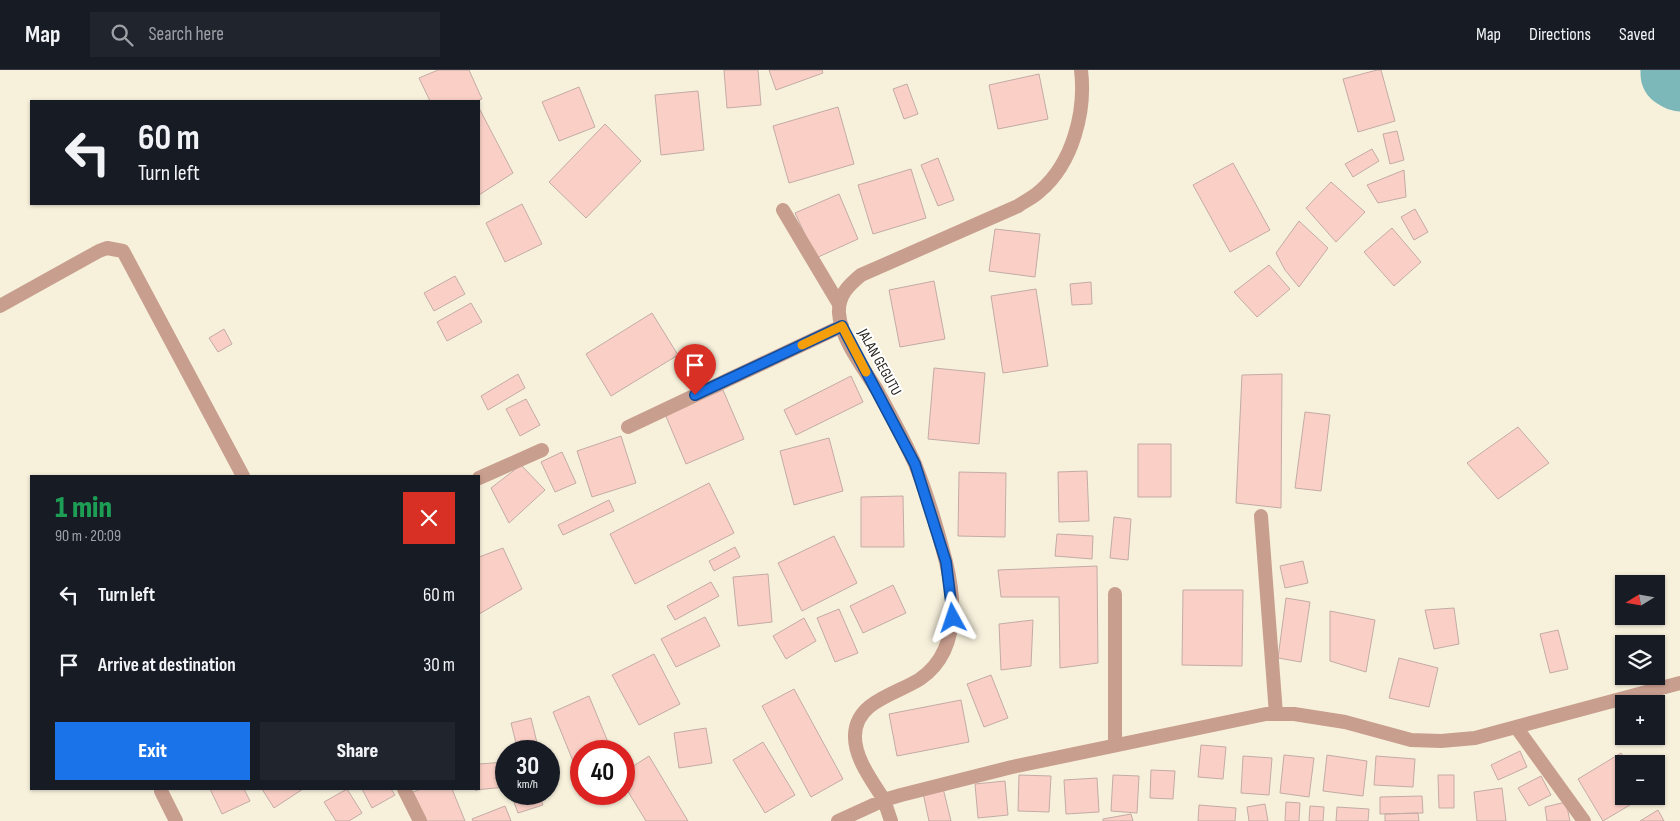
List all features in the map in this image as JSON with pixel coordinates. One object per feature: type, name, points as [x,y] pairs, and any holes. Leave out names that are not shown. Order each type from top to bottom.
[{"type":"street","points":[[839,304],[846,288],[861,275],[1018,206],[1041,191],[1053,177],[1068,153],[1076,129],[1081,100],[1081,70]]},
{"type":"street","points":[[783,210],[839,304]]},
{"type":"street","points":[[0,306],[99,251],[107,248],[124,251],[242,475]]},
{"type":"street","name":"JALAN GEGUTU","points":[[839,304],[842,326],[915,464],[946,562],[953,606],[949,642],[937,663],[919,679],[874,703],[858,721],[855,738],[862,762],[884,800],[891,821]]},
{"type":"street","points":[[628,427],[842,326]]},
{"type":"street","points":[[480,478],[542,450]]},
{"type":"street","points":[[1261,516],[1276,714]]},
{"type":"street","points":[[1114,594],[1115,744]]},
{"type":"street","points":[[838,821],[884,800],[953,780],[1115,744],[1266,714],[1294,714],[1345,722],[1411,740],[1441,741],[1474,738],[1680,683]]},
{"type":"street","points":[[1516,727],[1584,821]]},
{"type":"street","points":[[404,790],[420,821]]},
{"type":"street","points":[[161,791],[176,821]]},
{"type":"building","points":[[438,70],[469,70],[482,99],[430,100],[419,78]]},
{"type":"building","points":[[724,70],[758,70],[761,105],[727,108]]},
{"type":"building","points":[[769,70],[822,70],[823,73],[776,90]]},
{"type":"building","points":[[1381,70],[1395,121],[1358,132],[1343,79]]},
{"type":"building","points":[[1039,74],[1048,119],[998,129],[989,85]]},
{"type":"building","points":[[907,84],[918,114],[904,119],[893,89]]},
{"type":"building","points":[[579,87],[595,127],[559,141],[542,102]]},
{"type":"building","points":[[698,91],[704,150],[661,155],[655,95]]},
{"type":"building","points":[[838,107],[854,164],[789,183],[773,126]]},
{"type":"building","points":[[480,110],[513,173],[480,194]]},
{"type":"building","points":[[605,124],[641,161],[586,218],[549,182]]},
{"type":"building","points":[[1397,131],[1404,160],[1390,164],[1383,134]]},
{"type":"building","points":[[1372,149],[1379,161],[1353,177],[1345,164]]},
{"type":"building","points":[[938,158],[954,200],[938,206],[921,165]]},
{"type":"building","points":[[1233,163],[1270,230],[1230,252],[1193,185]]},
{"type":"building","points":[[911,169],[926,218],[873,234],[858,185]]},
{"type":"building","points":[[1404,170],[1406,197],[1378,203],[1367,185]]},
{"type":"building","points":[[1331,182],[1365,212],[1336,242],[1306,208]]},
{"type":"building","points":[[839,194],[858,239],[816,258],[795,213]]},
{"type":"building","points":[[522,204],[542,244],[505,262],[486,223]]},
{"type":"building","points":[[1415,209],[1428,232],[1414,240],[1401,217]]},
{"type":"building","points":[[1299,221],[1328,248],[1299,287],[1285,270],[1276,253]]},
{"type":"building","points":[[1392,228],[1421,262],[1394,286],[1364,252]]},
{"type":"building","points":[[995,229],[1040,234],[1035,277],[989,271]]},
{"type":"building","points":[[1269,265],[1290,289],[1257,317],[1234,292]]},
{"type":"building","points":[[455,276],[465,294],[434,311],[424,293]]},
{"type":"building","points":[[934,281],[945,339],[900,347],[889,290]]},
{"type":"building","points":[[1091,282],[1092,304],[1072,305],[1070,284]]},
{"type":"building","points":[[1036,289],[1048,366],[1003,373],[991,296]]},
{"type":"building","points":[[471,303],[482,322],[447,341],[437,322]]},
{"type":"building","points":[[652,313],[678,355],[611,396],[586,354]]},
{"type":"building","points":[[224,329],[232,344],[218,352],[209,338]]},
{"type":"building","points":[[934,368],[985,373],[979,444],[928,439]]},
{"type":"building","points":[[518,374],[525,388],[488,410],[481,396]]},
{"type":"building","points":[[1282,374],[1281,508],[1236,503],[1242,375]]},
{"type":"building","points":[[851,376],[863,402],[796,435],[784,410]]},
{"type":"building","points":[[723,390],[744,439],[686,464],[665,414]]},
{"type":"building","points":[[526,399],[540,425],[520,436],[506,409]]},
{"type":"building","points":[[1305,412],[1330,415],[1321,491],[1295,488]]},
{"type":"building","points":[[1518,427],[1549,463],[1498,499],[1467,463]]},
{"type":"building","points":[[621,436],[636,483],[592,497],[577,451]]},
{"type":"building","points":[[829,438],[843,491],[794,505],[780,451]]},
{"type":"building","points":[[1138,444],[1171,444],[1171,497],[1138,497]]},
{"type":"building","points":[[562,452],[576,483],[555,492],[541,462]]},
{"type":"building","points":[[521,465],[545,490],[509,523],[491,488]]},
{"type":"building","points":[[1087,471],[1089,521],[1059,522],[1058,472]]},
{"type":"building","points":[[959,472],[1006,473],[1005,537],[958,536]]},
{"type":"building","points":[[709,483],[734,533],[635,584],[610,534]]},
{"type":"building","points":[[903,496],[904,547],[861,547],[861,497]]},
{"type":"building","points":[[609,500],[614,511],[563,535],[558,525]]},
{"type":"building","points":[[1114,517],[1131,519],[1128,560],[1110,558]]},
{"type":"building","points":[[1057,534],[1093,536],[1092,559],[1055,556]]},
{"type":"building","points":[[834,536],[857,583],[802,611],[778,563]]},
{"type":"building","points":[[735,547],[740,557],[714,571],[709,561]]},
{"type":"building","points":[[503,548],[522,589],[480,613],[480,557]]},
{"type":"building","points":[[1303,561],[1308,583],[1285,588],[1280,566]]},
{"type":"building","points":[[1097,566],[1098,663],[1060,668],[1059,597],[1001,597],[998,570]]},
{"type":"building","points":[[768,574],[772,622],[738,626],[733,577]]},
{"type":"building","points":[[711,582],[719,596],[675,620],[667,606]]},
{"type":"building","points":[[893,585],[906,613],[863,633],[850,606]]},
{"type":"building","points":[[1183,590],[1243,590],[1242,666],[1182,665]]},
{"type":"building","points":[[1286,598],[1310,602],[1301,662],[1278,658]]},
{"type":"building","points":[[1454,608],[1459,644],[1434,649],[1425,610]]},
{"type":"building","points":[[839,609],[858,653],[835,662],[817,618]]},
{"type":"building","points":[[1330,611],[1375,620],[1366,672],[1330,661]]},
{"type":"building","points":[[705,617],[720,646],[676,667],[661,639]]},
{"type":"building","points":[[804,618],[816,641],[786,659],[773,636]]},
{"type":"building","points":[[1033,620],[1031,666],[1001,670],[999,624]]},
{"type":"building","points":[[1558,630],[1568,669],[1550,673],[1540,634]]},
{"type":"building","points":[[654,654],[680,704],[639,725],[612,675]]},
{"type":"building","points":[[1399,658],[1438,668],[1429,707],[1389,698]]},
{"type":"building","points":[[991,675],[1008,718],[984,727],[967,684]]},
{"type":"building","points":[[794,689],[843,779],[811,797],[762,706]]},
{"type":"building","points":[[589,696],[607,740],[570,740],[570,754],[553,712]]},
{"type":"building","points":[[961,700],[969,742],[897,756],[889,714]]},
{"type":"building","points":[[531,718],[536,740],[515,740],[511,723]]},
{"type":"building","points":[[706,728],[712,763],[679,768],[674,733]]},
{"type":"building","points":[[763,742],[795,795],[765,813],[733,760]]},
{"type":"building","points":[[1201,745],[1226,747],[1223,779],[1198,777]]},
{"type":"building","points":[[1520,751],[1527,767],[1498,780],[1491,765]]},
{"type":"building","points":[[1284,755],[1314,758],[1309,797],[1280,793]]},
{"type":"building","points":[[1327,755],[1367,761],[1363,796],[1323,791]]},
{"type":"building","points":[[649,756],[688,821],[646,821],[635,803],[635,765]]},
{"type":"building","points":[[1243,756],[1272,758],[1269,795],[1241,793]]},
{"type":"building","points":[[1376,756],[1415,759],[1413,787],[1374,785]]},
{"type":"building","points":[[1615,757],[1615,805],[1630,805],[1603,821],[1578,779]]},
{"type":"building","points":[[495,763],[495,788],[480,790],[480,764]]},
{"type":"building","points":[[1151,770],[1175,771],[1173,799],[1150,798]]},
{"type":"building","points":[[1019,775],[1051,776],[1049,812],[1018,811]]},
{"type":"building","points":[[1113,775],[1139,776],[1137,813],[1111,811]]},
{"type":"building","points":[[1438,775],[1454,775],[1454,808],[1439,808]]},
{"type":"building","points":[[1541,776],[1551,795],[1529,806],[1518,788]]},
{"type":"building","points":[[1097,778],[1099,812],[1066,814],[1064,780]]},
{"type":"building","points":[[1005,781],[1008,815],[978,818],[975,784]]},
{"type":"building","points":[[943,788],[951,821],[929,821],[923,793]]},
{"type":"building","points":[[1502,788],[1506,821],[1477,821],[1474,792]]},
{"type":"building","points":[[210,790],[244,790],[250,801],[222,814]]},
{"type":"building","points":[[263,790],[301,790],[274,808]]},
{"type":"building","points":[[348,790],[362,813],[349,821],[336,821],[324,802]]},
{"type":"building","points":[[363,790],[392,790],[395,795],[372,808]]},
{"type":"building","points":[[418,790],[452,790],[465,821],[426,821],[413,792]]},
{"type":"building","points":[[1422,796],[1423,813],[1380,814],[1380,797]]},
{"type":"building","points":[[1286,802],[1300,803],[1299,821],[1285,821]]},
{"type":"building","points":[[1566,802],[1570,821],[1547,821],[1545,807]]},
{"type":"building","points":[[1265,804],[1268,821],[1249,821],[1247,807]]},
{"type":"building","points":[[515,805],[543,805],[518,813]]},
{"type":"building","points":[[1199,805],[1236,808],[1235,821],[1198,821]]},
{"type":"building","points":[[505,806],[511,821],[473,821],[472,819]]},
{"type":"building","points":[[1310,806],[1324,807],[1323,821],[1309,821]]},
{"type":"building","points":[[1337,807],[1369,809],[1368,821],[1336,821]]},
{"type":"building","points":[[1658,810],[1664,821],[1640,821]]},
{"type":"building","points":[[1418,813],[1419,821],[1385,821],[1385,814]]},
{"type":"building","points":[[1131,814],[1133,821],[1103,821],[1103,819]]},
{"type":"waterway","points":[[1675,70],[1675,74],[1680,77]]},
{"type":"slow traffic","points":[[802,345],[842,326],[866,372]]},
{"type":"route","points":[[695,395],[842,326],[915,464],[946,562],[953,618]]}]
